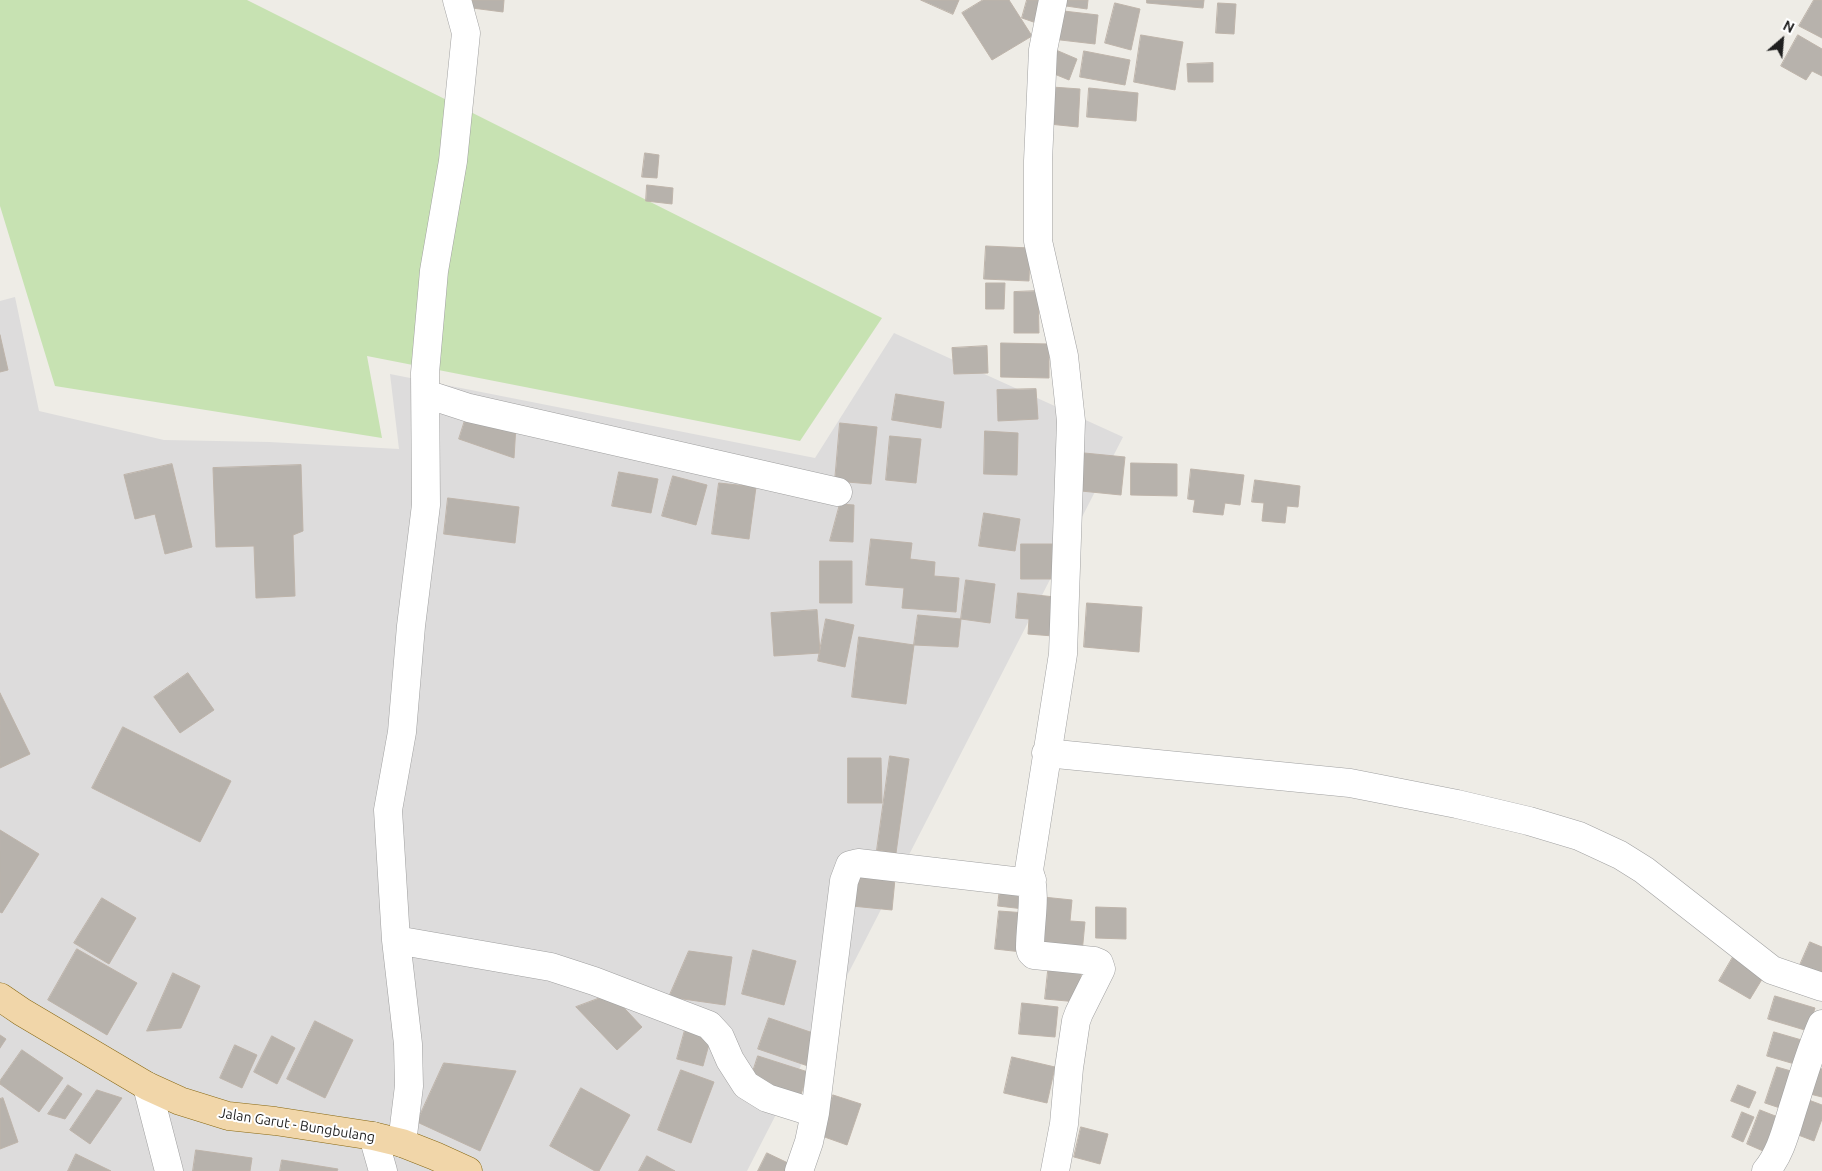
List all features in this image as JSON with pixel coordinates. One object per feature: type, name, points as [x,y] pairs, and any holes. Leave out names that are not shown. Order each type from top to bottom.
[{"type":"main road","name":"Jalan Garut - Bungbulang","points":[[0,997],[147,1086],[180,1101],[228,1116],[373,1136],[402,1143],[468,1171]]},
{"type":"street","points":[[402,1143],[409,1086],[408,1044],[396,940],[388,810],[402,732],[411,626],[426,505],[425,373],[434,271],[454,161],[466,33],[457,0]]},
{"type":"street","points":[[1053,0],[1043,50],[1038,161],[1038,241],[1064,356],[1071,420],[1063,654],[1028,870],[1032,880],[1033,898],[1030,940],[1031,952],[1039,956],[1094,961],[1101,965],[1097,978],[1079,1013],[1075,1027],[1064,1124],[1055,1171]]},
{"type":"street","points":[[426,394],[469,408],[838,492]]},
{"type":"street","points":[[1046,753],[1350,783],[1457,804],[1538,823],[1579,836],[1620,855],[1644,870],[1772,970],[1822,987]]},
{"type":"street","points":[[799,1171],[809,1142],[815,1113],[844,881],[850,866],[858,864],[1022,882],[1032,880]]},
{"type":"street","points":[[396,940],[550,967],[574,973],[709,1025],[720,1037],[730,1060],[746,1085],[768,1098],[815,1113]]},
{"type":"street","points":[[1766,1171],[1773,1163],[1780,1146],[1811,1050],[1822,1024]]},
{"type":"street","points":[[147,1086],[169,1171]]},
{"type":"street","points":[[373,1136],[383,1171]]},
{"type":"shaded area","points":[[15,297],[39,411],[164,440],[269,442],[399,449],[390,374],[815,458],[894,333],[1123,437],[747,1171],[0,1171],[0,301]]},
{"type":"green space","points":[[0,0],[247,0],[882,318],[800,441],[367,356],[382,438],[55,386],[0,206]]},
{"type":"building","points":[[473,0],[504,0],[503,12],[472,8]]},
{"type":"building","points":[[921,0],[959,0],[953,14]]},
{"type":"building","points":[[983,0],[1009,0],[1032,36],[992,60],[962,13]]},
{"type":"building","points":[[1027,0],[1050,0],[1042,25],[1022,18]]},
{"type":"building","points":[[1060,0],[1088,0],[1087,9],[1059,5]]},
{"type":"building","points":[[1147,0],[1204,0],[1203,8],[1147,3]]},
{"type":"building","points":[[1814,0],[1822,0],[1822,38],[1799,26]]},
{"type":"building","points":[[1115,3],[1140,9],[1131,50],[1105,43]]},
{"type":"building","points":[[1218,3],[1236,4],[1234,34],[1216,33]]},
{"type":"building","points":[[1055,10],[1098,15],[1095,44],[1052,39]]},
{"type":"building","points":[[1141,35],[1183,42],[1175,90],[1134,82]]},
{"type":"building","points":[[1798,35],[1822,49],[1822,76],[1812,71],[1806,80],[1781,66]]},
{"type":"building","points":[[1056,50],[1077,59],[1069,80],[1047,71]]},
{"type":"building","points":[[1084,51],[1130,60],[1125,85],[1080,77]]},
{"type":"building","points":[[1213,63],[1213,82],[1188,82],[1187,64]]},
{"type":"building","points":[[1052,87],[1080,89],[1078,127],[1049,124]]},
{"type":"building","points":[[1089,88],[1138,93],[1136,121],[1087,117]]},
{"type":"building","points":[[645,153],[659,155],[657,178],[642,177]]},
{"type":"building","points":[[647,185],[673,188],[672,204],[646,201]]},
{"type":"building","points":[[986,246],[1030,248],[1029,281],[984,279]]},
{"type":"building","points":[[986,283],[1005,283],[1004,309],[986,309]]},
{"type":"building","points":[[1038,291],[1039,333],[1014,333],[1014,292]]},
{"type":"building","points":[[0,335],[8,370],[0,372]]},
{"type":"building","points":[[1001,343],[1049,344],[1049,378],[1001,377]]},
{"type":"building","points":[[987,346],[988,373],[954,374],[952,348]]},
{"type":"building","points":[[1036,389],[1038,419],[998,421],[997,390]]},
{"type":"building","points":[[896,394],[944,402],[941,428],[892,420]]},
{"type":"building","points":[[469,408],[516,425],[514,458],[459,439]]},
{"type":"building","points":[[840,423],[877,427],[871,484],[835,481]]},
{"type":"building","points":[[985,431],[1018,433],[1017,475],[984,474]]},
{"type":"building","points":[[890,436],[921,439],[916,483],[886,480]]},
{"type":"building","points":[[1074,452],[1125,457],[1121,495],[1071,490]]},
{"type":"building","points":[[1131,463],[1177,464],[1177,496],[1131,495]]},
{"type":"building","points":[[172,464],[192,547],[165,554],[155,514],[135,519],[124,475]]},
{"type":"building","points":[[301,465],[303,531],[293,535],[295,596],[256,598],[254,546],[216,547],[213,468]]},
{"type":"building","points":[[1191,469],[1244,475],[1240,505],[1225,503],[1223,515],[1193,512],[1195,500],[1188,499]]},
{"type":"building","points":[[619,472],[658,479],[651,513],[612,506]]},
{"type":"building","points":[[673,476],[707,485],[696,525],[662,516]]},
{"type":"building","points":[[1255,480],[1300,486],[1298,507],[1287,506],[1285,523],[1262,521],[1264,503],[1252,502]]},
{"type":"building","points":[[719,483],[756,487],[749,539],[712,534]]},
{"type":"building","points":[[448,498],[519,507],[515,543],[444,534]]},
{"type":"building","points":[[840,504],[854,505],[853,542],[830,541]]},
{"type":"building","points":[[984,513],[1020,519],[1015,551],[979,546]]},
{"type":"building","points":[[871,539],[912,543],[910,559],[935,562],[934,576],[959,578],[956,612],[902,608],[904,588],[866,585]]},
{"type":"building","points":[[1021,544],[1055,544],[1055,579],[1021,579]]},
{"type":"building","points":[[820,561],[852,561],[852,603],[820,603]]},
{"type":"building","points":[[966,580],[995,584],[990,623],[961,619]]},
{"type":"building","points":[[1018,593],[1055,597],[1053,636],[1028,634],[1029,619],[1016,618]]},
{"type":"building","points":[[1087,603],[1142,607],[1139,652],[1084,647]]},
{"type":"building","points":[[817,610],[820,653],[774,656],[771,613]]},
{"type":"building","points":[[918,615],[961,619],[958,647],[914,645]]},
{"type":"building","points":[[826,619],[854,625],[845,667],[818,661]]},
{"type":"building","points":[[859,637],[914,645],[906,704],[852,697]]},
{"type":"building","points":[[188,673],[214,710],[180,733],[154,697]]},
{"type":"building","points":[[0,693],[30,754],[0,768]]},
{"type":"building","points":[[123,727],[231,781],[200,842],[92,788]]},
{"type":"building","points":[[890,756],[909,759],[896,853],[877,850]]},
{"type":"building","points":[[848,758],[881,758],[882,803],[848,803]]},
{"type":"building","points":[[0,830],[39,854],[2,913],[0,912]]},
{"type":"building","points":[[855,875],[895,879],[892,910],[852,906]]},
{"type":"building","points":[[1000,887],[1026,889],[1024,909],[998,906]]},
{"type":"building","points":[[1043,897],[1072,900],[1070,921],[1085,922],[1082,953],[1038,947]]},
{"type":"building","points":[[102,898],[136,918],[109,964],[74,943]]},
{"type":"building","points":[[1096,907],[1126,908],[1126,939],[1096,938]]},
{"type":"building","points":[[999,911],[1026,913],[1022,952],[995,949]]},
{"type":"building","points":[[1810,942],[1822,947],[1822,975],[1800,965]]},
{"type":"building","points":[[77,949],[137,983],[107,1035],[48,1000]]},
{"type":"building","points":[[753,950],[796,961],[784,1005],[742,994]]},
{"type":"building","points":[[689,951],[732,957],[725,1005],[669,997]]},
{"type":"building","points":[[1733,957],[1764,976],[1750,999],[1719,981]]},
{"type":"building","points":[[1049,962],[1082,965],[1078,1002],[1045,999]]},
{"type":"building","points":[[173,973],[200,986],[181,1028],[147,1031]]},
{"type":"building","points":[[611,994],[642,1027],[617,1050],[576,1007]]},
{"type":"building","points":[[1775,996],[1815,1008],[1808,1031],[1768,1019]]},
{"type":"building","points":[[1022,1003],[1058,1007],[1055,1037],[1019,1034]]},
{"type":"building","points":[[769,1018],[819,1035],[808,1066],[758,1049]]},
{"type":"building","points":[[315,1021],[353,1040],[325,1098],[287,1079]]},
{"type":"building","points":[[685,1030],[711,1037],[703,1066],[677,1059]]},
{"type":"building","points":[[1774,1032],[1805,1041],[1798,1065],[1767,1056]]},
{"type":"building","points":[[0,1035],[6,1039],[0,1048]]},
{"type":"building","points":[[272,1036],[295,1048],[277,1084],[254,1072]]},
{"type":"building","points":[[235,1045],[257,1055],[242,1088],[220,1078]]},
{"type":"building","points":[[22,1050],[63,1078],[39,1112],[0,1084],[0,1081]]},
{"type":"building","points":[[758,1056],[808,1072],[800,1098],[750,1081]]},
{"type":"building","points":[[1012,1057],[1055,1067],[1047,1103],[1004,1093]]},
{"type":"building","points":[[444,1063],[516,1071],[480,1151],[417,1122]]},
{"type":"building","points":[[1810,1065],[1822,1069],[1822,1097],[1802,1092]]},
{"type":"building","points":[[1777,1067],[1798,1073],[1786,1110],[1765,1103]]},
{"type":"building","points":[[681,1070],[714,1082],[691,1143],[658,1130]]},
{"type":"building","points":[[68,1085],[82,1094],[65,1119],[48,1114]]},
{"type":"building","points":[[1738,1085],[1756,1092],[1749,1108],[1731,1101]]},
{"type":"building","points":[[581,1088],[630,1115],[599,1171],[595,1171],[550,1146]]},
{"type":"building","points":[[97,1090],[122,1098],[90,1144],[70,1130]]},
{"type":"building","points":[[833,1095],[861,1104],[847,1145],[819,1135]]},
{"type":"building","points":[[3,1098],[18,1142],[0,1149],[0,1099]]},
{"type":"building","points":[[1806,1099],[1822,1105],[1822,1119],[1814,1141],[1793,1133]]},
{"type":"building","points":[[1760,1110],[1783,1119],[1770,1154],[1747,1144]]},
{"type":"building","points":[[1742,1112],[1754,1117],[1743,1142],[1732,1137]]},
{"type":"building","points":[[1081,1127],[1108,1134],[1100,1164],[1074,1157]]},
{"type":"building","points":[[196,1150],[252,1158],[250,1171],[193,1171]]},
{"type":"building","points":[[767,1153],[788,1163],[785,1171],[758,1171]]},
{"type":"building","points":[[76,1154],[111,1171],[68,1171]]},
{"type":"building","points":[[647,1156],[675,1171],[639,1171]]},
{"type":"building","points":[[282,1160],[338,1169],[337,1171],[280,1171]]}]
